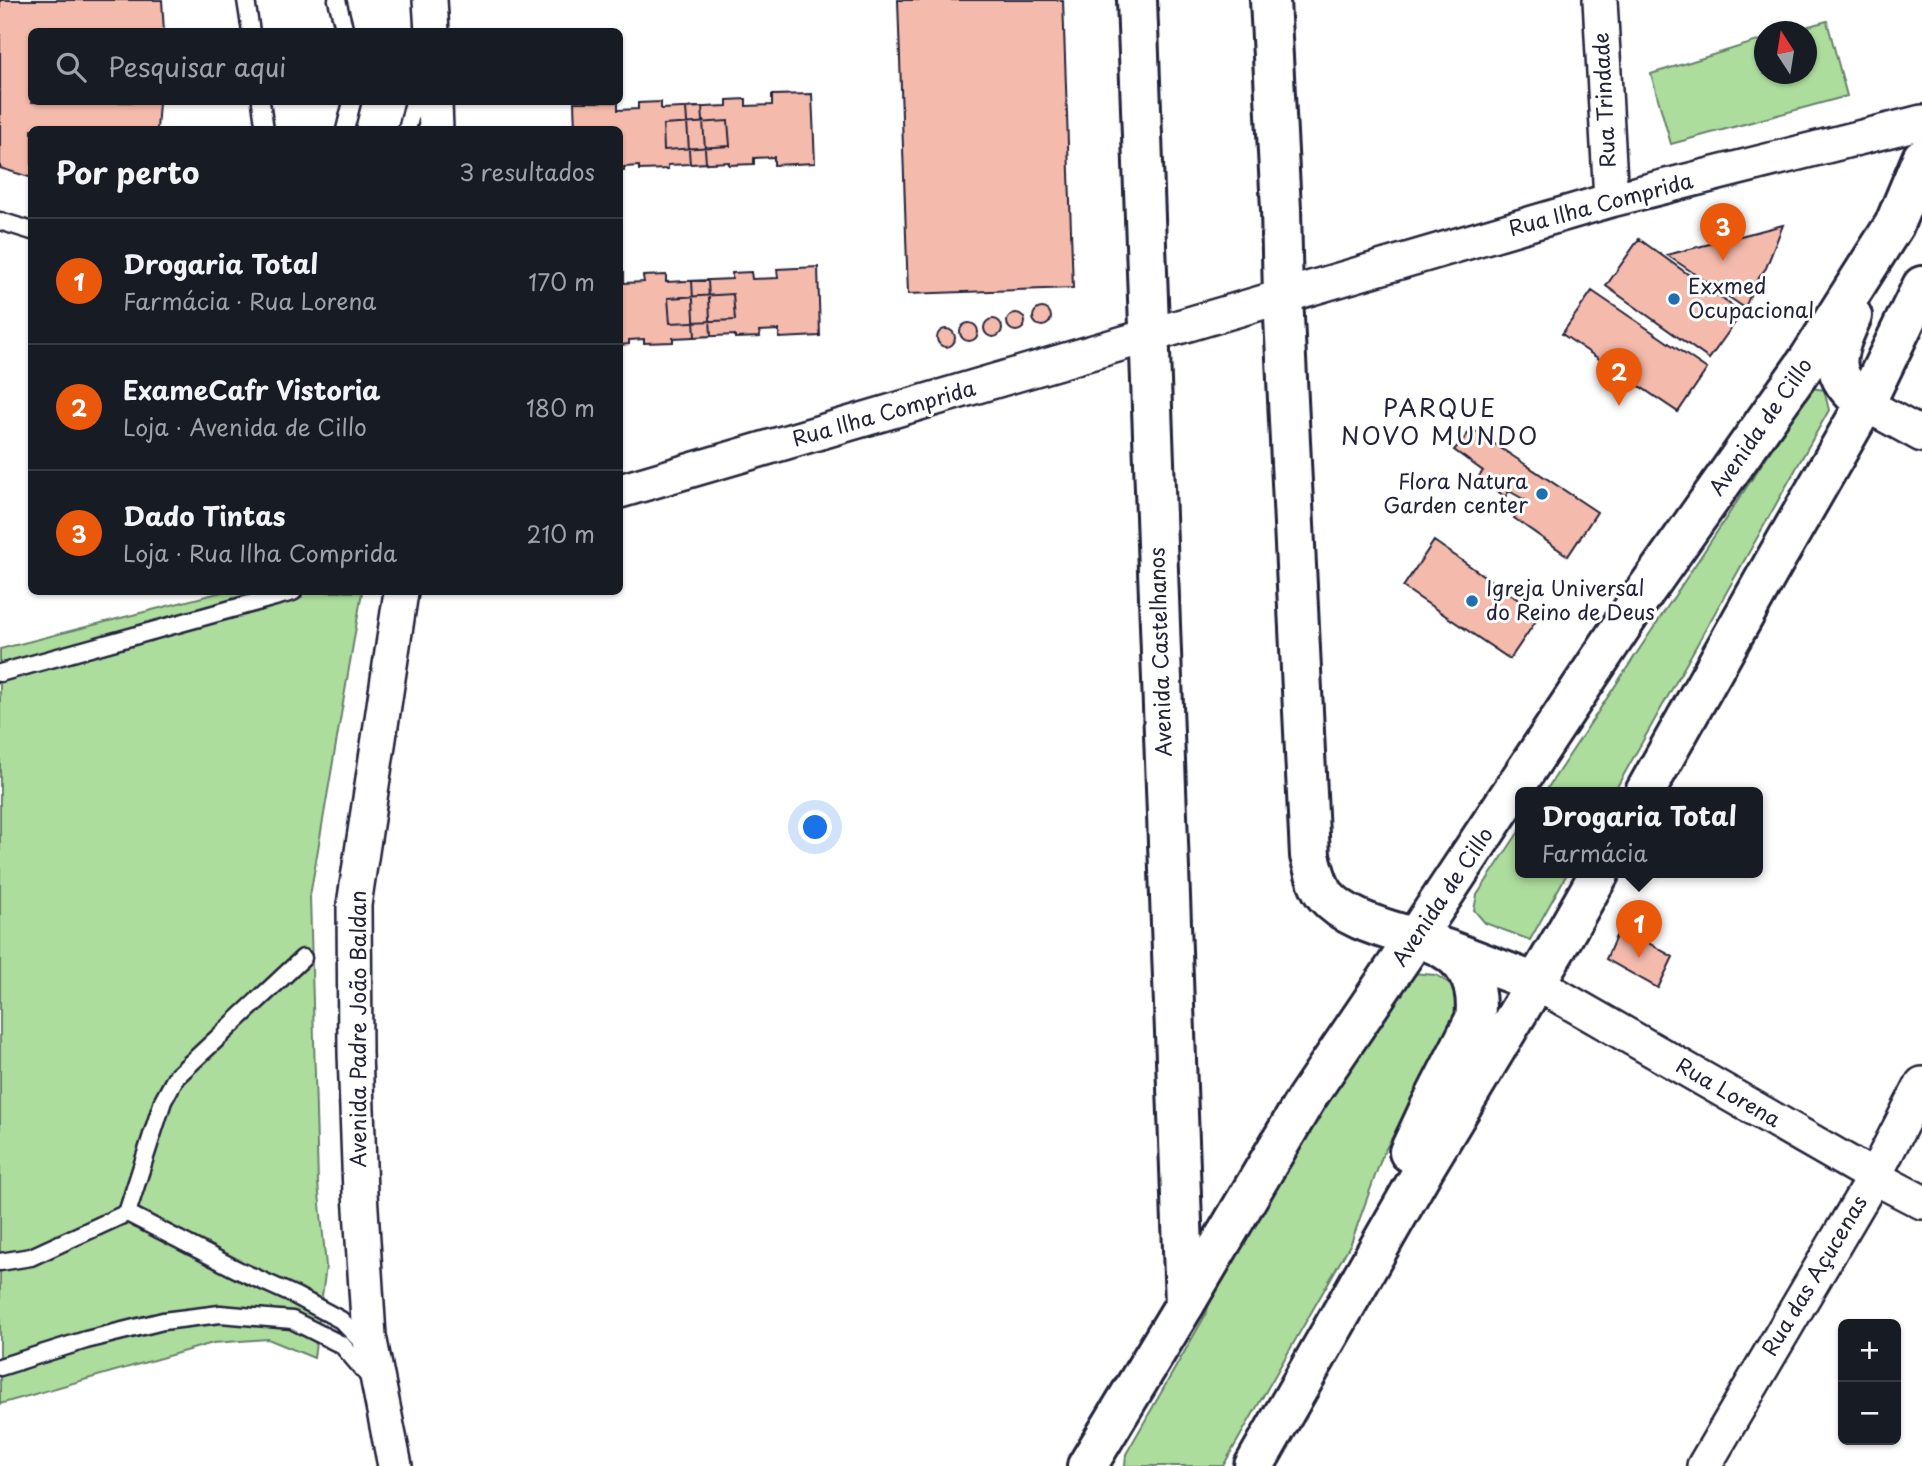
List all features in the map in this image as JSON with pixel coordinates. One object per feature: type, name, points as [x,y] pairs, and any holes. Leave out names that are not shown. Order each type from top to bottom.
[{"type":"main road","name":"Avenida Castelhanos","points":[[1137,0],[1185,1304]]},
{"type":"main road","points":[[1270,0],[1310,856],[1325,895],[1340,909],[1371,924],[1536,982]]},
{"type":"main road","name":"Avenida de Cillo","points":[[1525,787],[1639,600],[1810,359],[1894,225],[1922,158]]},
{"type":"main road","points":[[1865,404],[1850,392],[1841,380],[1837,364],[1840,344],[1894,225]]},
{"type":"main road","points":[[1648,787],[1865,404],[1922,286]]},
{"type":"main road","name":"Avenida de Cillo","points":[[1087,1466],[1306,1099],[1429,943],[1515,803]]},
{"type":"main road","points":[[1254,1466],[1425,1167],[1597,878]]},
{"type":"main road","points":[[1367,1269],[1399,1173],[1475,1019],[1475,988],[1460,960],[1429,943]]},
{"type":"main road","points":[[1115,1466],[1185,1304]]},
{"type":"street","points":[[430,0],[432,28]]},
{"type":"street","name":"Rua Trindade","points":[[1600,0],[1611,200]]},
{"type":"street","points":[[435,105],[436,126]]},
{"type":"street","name":"Rua Ilha Comprida","points":[[623,490],[1611,200],[1922,122]]},
{"type":"street","points":[[1865,404],[1922,435]]},
{"type":"street","name":"Avenida Padre João Baldan","points":[[395,1466],[369,1336],[359,1168],[354,905],[401,595]]},
{"type":"street","name":"Rua Lorena","points":[[1536,982],[1922,1202]]},
{"type":"street","name":"Rua das Açucenas","points":[[1704,1466],[1874,1177],[1922,1084]]},
{"type":"lane","points":[[246,0],[250,28]]},
{"type":"lane","points":[[337,0],[344,28]]},
{"type":"lane","points":[[261,105],[264,126]]},
{"type":"lane","points":[[346,126],[351,105]]},
{"type":"lane","points":[[408,126],[413,105]]},
{"type":"lane","points":[[0,221],[28,230]]},
{"type":"lane","points":[[0,673],[282,595]]},
{"type":"lane","points":[[0,1262],[31,1257],[127,1213],[163,1101],[176,1077],[303,958]]},
{"type":"lane","points":[[127,1213],[341,1320],[373,1354]]},
{"type":"lane","points":[[0,1367],[86,1340],[163,1321],[220,1314],[292,1320],[342,1345],[381,1390]]},
{"type":"green space","points":[[1827,21],[1847,96],[1671,144],[1651,74],[1754,42],[1754,84],[1817,84],[1817,24]]},
{"type":"green space","points":[[1812,388],[1824,390],[1829,410],[1617,787],[1548,787]]},
{"type":"green space","points":[[210,595],[361,595],[310,896],[318,1183],[326,1266],[314,1358],[268,1339],[213,1343],[0,1404],[0,649]]},
{"type":"green space","points":[[1515,838],[1515,878],[1565,878],[1530,940],[1485,923],[1474,910],[1477,895]]},
{"type":"green space","points":[[1411,973],[1436,975],[1455,987],[1459,1003],[1453,1027],[1383,1154],[1351,1243],[1223,1466],[1125,1466],[1126,1454],[1206,1314],[1223,1254]]},
{"type":"building","points":[[0,0],[162,0],[164,28],[28,28],[28,105],[159,105],[157,126],[28,126],[28,177],[0,168]]},
{"type":"building","points":[[898,0],[1063,0],[1073,288],[908,294]]},
{"type":"building","points":[[812,94],[815,163],[774,165],[774,157],[754,158],[754,164],[729,165],[729,162],[668,165],[668,169],[639,170],[639,166],[624,167],[623,171],[623,126],[575,126],[574,105],[618,105],[618,110],[638,109],[638,103],[661,102],[661,109],[727,106],[727,100],[746,99],[746,106],[772,105],[772,95]]},
{"type":"building","points":[[702,107],[706,163],[690,164],[686,108]]},
{"type":"building","points":[[728,121],[730,146],[664,150],[663,125]]},
{"type":"building","points":[[1783,225],[1766,268],[1755,283],[1745,308],[1667,255]]},
{"type":"building","name":"Exxmed Ocupacional","points":[[1639,239],[1742,313],[1709,359],[1606,286]]},
{"type":"building","points":[[818,267],[820,336],[779,338],[779,330],[759,331],[760,337],[735,338],[735,335],[673,338],[673,342],[644,343],[644,339],[629,340],[629,344],[623,345],[623,272],[624,283],[644,282],[643,276],[666,275],[666,282],[732,279],[732,273],[751,272],[752,279],[778,278],[777,269]]},
{"type":"building","points":[[692,281],[708,281],[711,336],[695,337]]},
{"type":"building","points":[[1592,291],[1707,369],[1678,412],[1562,334]]},
{"type":"building","points":[[733,294],[735,320],[670,323],[668,298]]},
{"type":"building","points":[[1038,308],[1046,308],[1051,317],[1049,324],[1038,326],[1033,321],[1033,313]]},
{"type":"building","points":[[1012,313],[1020,313],[1025,322],[1023,329],[1012,331],[1007,326],[1007,318]]},
{"type":"building","points":[[989,319],[997,319],[1002,328],[1000,335],[989,337],[984,332],[984,324]]},
{"type":"building","points":[[965,323],[973,323],[978,332],[976,339],[965,341],[960,336],[960,328]]},
{"type":"building","points":[[942,329],[950,329],[955,338],[953,345],[942,347],[937,342],[937,334]]},
{"type":"building","name":"Flora Natura Garden center","points":[[1472,429],[1597,512],[1568,556],[1514,518],[1525,500],[1509,491],[1505,497],[1479,476],[1483,471],[1454,450]]},
{"type":"building","name":"Igreja Universal do Reino de Deus","points":[[1434,541],[1540,615],[1510,659],[1403,587]]},
{"type":"building","points":[[1620,927],[1673,957],[1658,988],[1606,959]]},
{"type":"place","name":"Dado Tintas","points":[[1723,261]]},
{"type":"place","name":"Exxmed Ocupacional","points":[[1674,299]]},
{"type":"place","name":"ExameCafr Vistoria","points":[[1619,406]]},
{"type":"place","name":"Flora Natura Garden center","points":[[1542,494]]},
{"type":"place","name":"Igreja Universal do Reino de Deus","points":[[1472,601]]},
{"type":"place","name":"Drogaria Total","points":[[1639,958]]},
{"type":"district","name":"PARQUE NOVO MUNDO","points":[[1440,423]]}]
